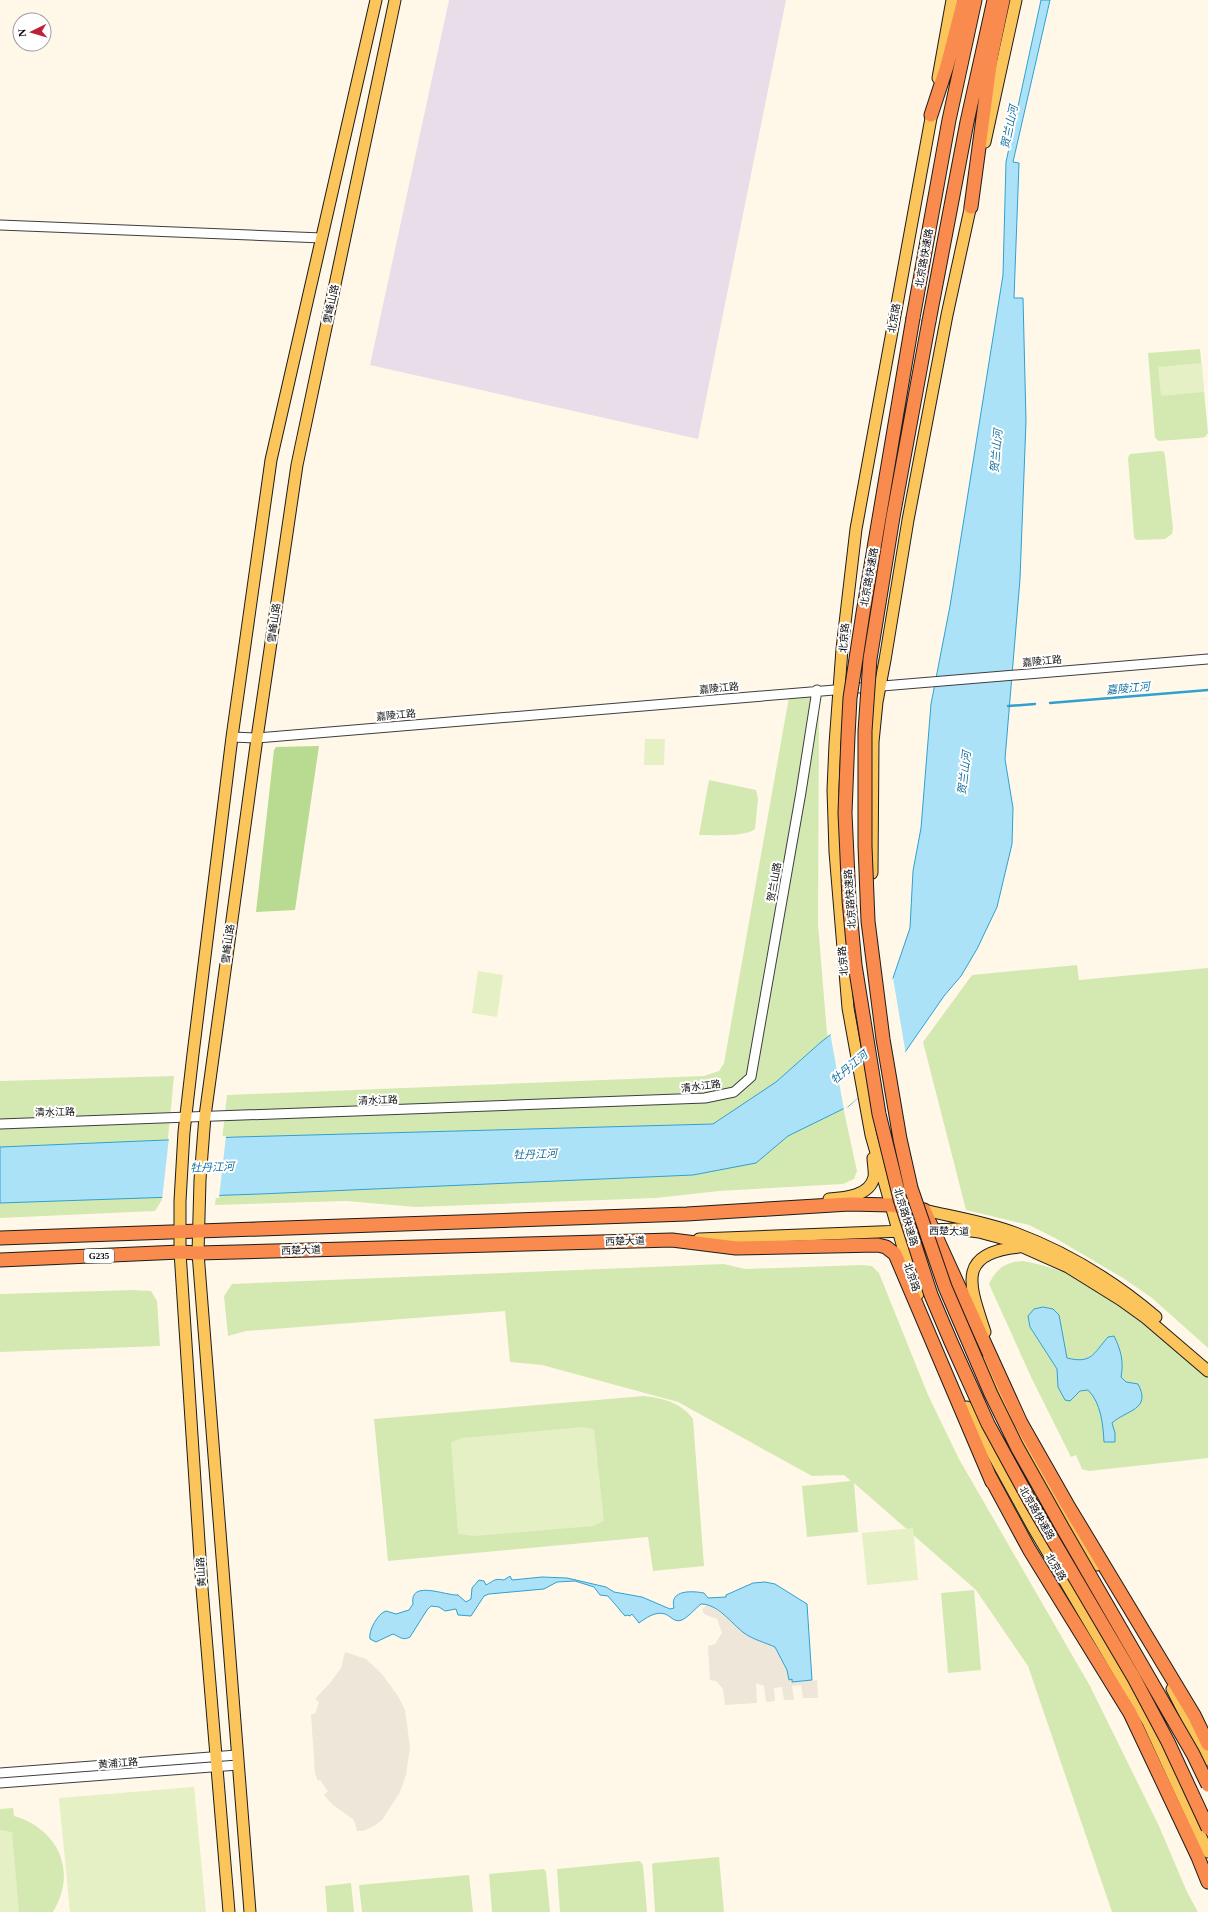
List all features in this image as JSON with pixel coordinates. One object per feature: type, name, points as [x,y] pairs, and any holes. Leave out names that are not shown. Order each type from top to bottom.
[{"type":"highway","points":[[932,115],[964,0]]},
{"type":"highway","name":"北京路快速路","points":[[975,0],[949,120],[913,318],[850,698],[845,812],[849,900],[855,965],[879,1114],[905,1214],[931,1296],[988,1424],[1030,1501],[1134,1678],[1168,1742],[1208,1828]]},
{"type":"highway","name":"北京路快速路","points":[[994,0],[967,122],[929,321],[893,517],[870,659],[865,731],[865,846],[868,920],[883,1039],[900,1139],[911,1188],[944,1287],[990,1394],[1058,1521],[1193,1754],[1208,1785]]},
{"type":"highway","points":[[971,207],[991,58],[1003,0]]},
{"type":"highway","name":"西楚大道","points":[[199,1232],[669,1214],[850,1204],[890,1205],[924,1210]]},
{"type":"highway","points":[[924,1210],[1021,1423],[1067,1504],[1190,1709],[1208,1744]]},
{"type":"highway","name":"G235","points":[[0,1238],[179,1231],[199,1232]]},
{"type":"highway","points":[[672,1240],[736,1248],[871,1245],[886,1247],[895,1254],[992,1482],[1029,1549],[1130,1714],[1198,1857],[1208,1882]]},
{"type":"highway","name":"西楚大道","points":[[0,1260],[180,1252],[198,1253],[672,1240]]},
{"type":"highway","points":[[927,1319],[969,1429]]},
{"type":"main road","name":"雪峰山路","points":[[179,1231],[184,1132],[232,737],[271,460],[376,0]]},
{"type":"main road","name":"雪峰山路","points":[[198,1253],[199,1199],[205,1116],[257,738],[297,464],[395,0]]},
{"type":"main road","name":"北京路","points":[[952,0],[856,529],[849,586],[835,744],[833,790],[834,852],[848,1008],[863,1098],[871,1135],[890,1205],[927,1319],[945,1363],[985,1442],[1148,1722],[1208,1852]]},
{"type":"main road","points":[[924,1210],[907,1152],[879,984],[874,920],[872,860],[873,742],[880,686],[908,520],[947,315],[1016,0]]},
{"type":"main road","points":[[669,1214],[840,1199],[858,1194],[870,1187],[874,1176],[871,1135]]},
{"type":"main road","name":"西楚大道","points":[[924,1210],[975,1221],[1015,1233],[1072,1260],[1108,1280],[1142,1305],[1192,1349],[1208,1361]]},
{"type":"main road","points":[[932,1230],[954,1300],[1004,1403],[1051,1494],[1116,1595],[1167,1680],[1208,1760]]},
{"type":"main road","name":"西楚大道","points":[[672,1240],[932,1230],[980,1232],[1005,1239],[1019,1247],[1068,1267],[1121,1300],[1146,1318],[1208,1371]]},
{"type":"main road","name":"黄山路","points":[[179,1231],[202,1581],[229,1912]]},
{"type":"main road","points":[[1001,1378],[971,1287],[972,1274],[976,1263],[984,1256],[1003,1248],[1019,1247]]},
{"type":"main road","points":[[198,1253],[250,1912]]},
{"type":"street","points":[[0,225],[322,238]]},
{"type":"street","name":"嘉陵江路","points":[[232,737],[257,738],[817,690],[1208,659]]},
{"type":"street","name":"贺兰山路","points":[[751,1077],[800,799],[817,690]]},
{"type":"street","name":"清水江路","points":[[0,1124],[76,1122],[186,1116],[351,1113],[705,1098],[734,1092],[751,1077]]},
{"type":"street","name":"黄浦江路","points":[[0,1773],[238,1760]]},
{"type":"street","name":"黄浦江路","points":[[0,1783],[216,1761]]},
{"type":"shaded area","points":[[449,0],[786,0],[698,439],[370,365]]},
{"type":"shaded area","points":[[708,1604],[746,1635],[775,1647],[787,1670],[789,1680],[792,1679],[792,1682],[817,1680],[818,1698],[803,1698],[801,1685],[792,1686],[794,1700],[784,1700],[782,1687],[774,1688],[775,1701],[766,1702],[764,1686],[756,1683],[757,1703],[725,1705],[723,1689],[716,1681],[710,1680],[708,1646],[715,1644],[722,1633],[717,1619],[704,1614],[702,1609]]},
{"type":"shaded area","points":[[345,1652],[366,1659],[381,1673],[398,1696],[405,1710],[410,1747],[406,1775],[400,1792],[382,1820],[363,1831],[357,1831],[354,1820],[333,1805],[324,1795],[328,1791],[320,1780],[318,1781],[315,1774],[311,1714],[315,1714],[319,1702],[316,1698],[341,1668]]},
{"type":"green space","points":[[1200,349],[1208,433],[1205,437],[1199,438],[1159,441],[1155,438],[1148,353]]},
{"type":"green space","points":[[1202,363],[1204,392],[1161,396],[1158,367]]},
{"type":"green space","points":[[1164,452],[1165,456],[1173,528],[1172,534],[1165,539],[1136,540],[1134,537],[1128,458],[1130,454]]},
{"type":"green space","points":[[808,695],[818,704],[819,713],[818,924],[827,1033],[857,1171],[854,1179],[843,1184],[719,1191],[656,1198],[416,1207],[346,1201],[215,1205],[227,1095],[704,1076],[719,1071],[724,1063],[789,697]]},
{"type":"green space","points":[[645,739],[665,739],[664,765],[644,765]]},
{"type":"green space","points":[[319,746],[295,910],[256,912],[274,750],[276,747]]},
{"type":"green space","points":[[709,780],[756,790],[758,799],[755,829],[751,832],[737,834],[699,835]]},
{"type":"green space","points":[[1077,965],[1079,980],[1208,968],[1208,1348],[1152,1298],[1123,1278],[1055,1238],[1029,1225],[966,1210],[923,1042],[972,975]]},
{"type":"green space","points":[[478,971],[503,975],[497,1017],[472,1013]]},
{"type":"green space","points":[[174,1076],[162,1200],[155,1211],[0,1218],[0,1081]]},
{"type":"green space","points":[[1023,1261],[1064,1272],[1102,1293],[1149,1327],[1208,1377],[1208,1458],[1089,1471],[1082,1469],[1076,1455],[1071,1457],[1032,1379],[989,1284],[995,1274],[1006,1264]]},
{"type":"green space","points":[[724,1264],[745,1269],[862,1265],[872,1266],[879,1273],[928,1395],[959,1459],[1090,1686],[1159,1826],[1187,1892],[1198,1912],[1112,1912],[1028,1666],[976,1590],[854,1483],[858,1532],[807,1537],[802,1486],[851,1481],[844,1475],[812,1476],[678,1402],[542,1365],[510,1362],[505,1311],[246,1331],[228,1336],[224,1296],[232,1284]]},
{"type":"green space","points":[[132,1290],[151,1291],[157,1301],[160,1346],[0,1352],[0,1294]]},
{"type":"green space","points":[[644,1396],[672,1402],[683,1409],[693,1419],[704,1566],[653,1571],[648,1537],[388,1561],[374,1419]]},
{"type":"green space","points":[[583,1427],[594,1429],[604,1521],[593,1526],[474,1536],[458,1534],[451,1442],[462,1438]]},
{"type":"green space","points":[[913,1528],[918,1580],[867,1585],[862,1533]]},
{"type":"green space","points":[[974,1590],[981,1670],[948,1673],[941,1593]]},
{"type":"green space","points":[[194,1787],[206,1912],[70,1912],[59,1798]]},
{"type":"green space","points":[[13,1808],[14,1816],[29,1822],[42,1831],[52,1841],[59,1854],[63,1867],[64,1882],[60,1897],[53,1912],[0,1912],[0,1809]]},
{"type":"green space","points":[[0,1830],[12,1832],[19,1912],[0,1912]]},
{"type":"green space","points":[[719,1857],[724,1912],[655,1912],[652,1864]]},
{"type":"green space","points":[[640,1861],[643,1865],[647,1912],[560,1912],[557,1869]]},
{"type":"green space","points":[[544,1869],[546,1872],[550,1912],[492,1912],[489,1874]]},
{"type":"green space","points":[[469,1875],[473,1912],[362,1912],[359,1885]]},
{"type":"green space","points":[[351,1883],[354,1912],[327,1912],[325,1886]]},
{"type":"water","points":[[1041,0],[1050,0],[1013,162],[1019,163],[1014,298],[1023,298],[1026,421],[1020,579],[1005,759],[1013,808],[1012,844],[997,907],[977,949],[961,976],[944,996],[903,1055],[849,1106],[788,1136],[756,1163],[693,1175],[260,1194],[0,1203],[0,1147],[237,1137],[713,1124],[776,1082],[821,1042],[868,1006],[893,978],[910,928],[913,871],[921,828],[931,704],[950,606],[1003,275],[1006,162]]},
{"type":"water","points":[[1043,1307],[1053,1309],[1059,1315],[1067,1358],[1082,1360],[1087,1358],[1095,1353],[1108,1337],[1114,1336],[1121,1356],[1121,1377],[1126,1382],[1138,1384],[1142,1399],[1136,1408],[1112,1423],[1115,1433],[1115,1442],[1104,1442],[1099,1407],[1088,1390],[1080,1391],[1070,1401],[1065,1400],[1058,1387],[1057,1369],[1030,1327],[1028,1316],[1034,1309]]},
{"type":"water","points":[[510,1576],[512,1580],[542,1577],[567,1578],[606,1587],[614,1592],[642,1597],[670,1609],[674,1608],[673,1602],[678,1594],[694,1592],[704,1593],[708,1598],[726,1597],[726,1595],[753,1583],[765,1582],[775,1584],[807,1604],[812,1680],[792,1682],[792,1679],[789,1680],[787,1670],[775,1647],[747,1635],[713,1607],[701,1604],[687,1617],[679,1621],[665,1614],[658,1613],[639,1623],[632,1614],[630,1616],[625,1616],[608,1596],[600,1595],[594,1587],[575,1581],[557,1582],[544,1589],[489,1594],[484,1596],[471,1616],[458,1615],[456,1609],[445,1611],[439,1607],[431,1606],[410,1637],[403,1639],[393,1634],[376,1642],[370,1639],[372,1627],[383,1612],[386,1611],[396,1614],[409,1610],[413,1604],[413,1596],[417,1592],[422,1590],[430,1590],[458,1595],[466,1602],[471,1599],[472,1588],[479,1580],[484,1581],[486,1585],[496,1580],[504,1580]]},
{"type":"pier","points":[[893,978],[906,1055],[844,1110],[830,1032],[867,1004],[884,985]]},
{"type":"pier","points":[[226,1136],[219,1198],[162,1200],[169,1138]]},
{"type":"waterway","name":"嘉陵江河","points":[[1050,703],[1208,690]]},
{"type":"waterway","name":"嘉陵江河","points":[[1008,706],[1035,704]]},
{"type":"water label","name":"贺兰山河","points":[[1009,127]]},
{"type":"water label","name":"贺兰山河","points":[[996,451]]},
{"type":"water label","name":"贺兰山河","points":[[964,773]]},
{"type":"water label","name":"牡丹江河","points":[[849,1067]]},
{"type":"water label","name":"牡丹江河","points":[[535,1154]]},
{"type":"water label","name":"牡丹江河","points":[[212,1167]]}]
